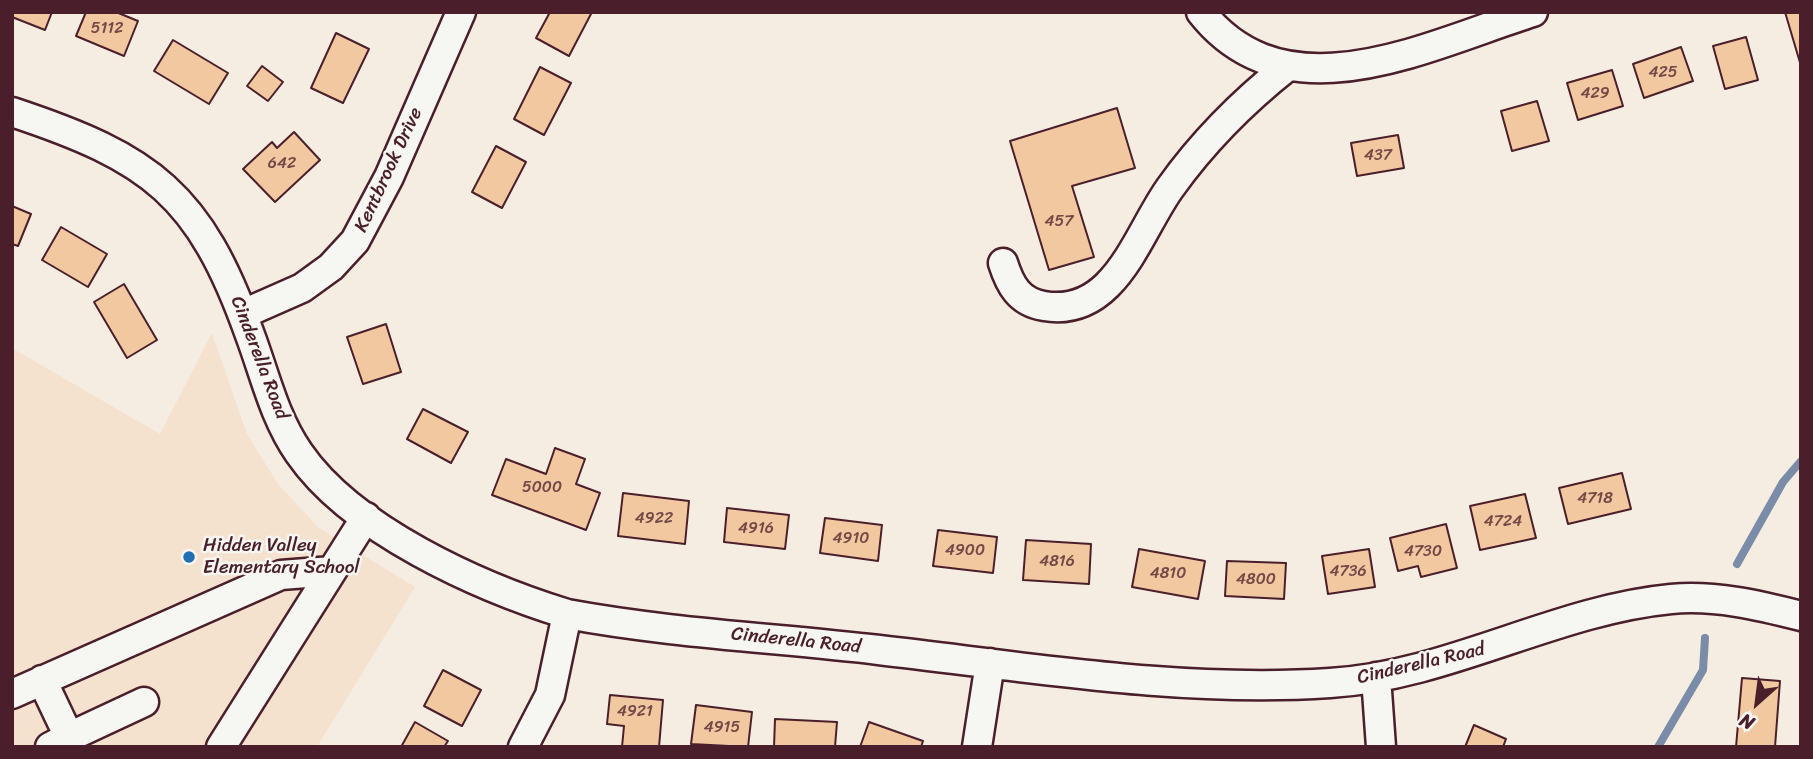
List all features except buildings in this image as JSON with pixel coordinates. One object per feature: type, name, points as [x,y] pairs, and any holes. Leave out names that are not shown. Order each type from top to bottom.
[{"type":"street","name":"Kentbrook Drive","points":[[243,314],[302,288],[331,267],[355,241],[389,177],[461,12]]},
{"type":"street","points":[[1201,12],[1213,29],[1240,50],[1288,66],[1310,70],[1348,69],[1532,12]]},
{"type":"street","points":[[1003,263],[1009,281],[1017,293],[1032,304],[1063,308],[1093,297],[1118,272],[1170,187],[1262,86],[1288,66]]},
{"type":"street","name":"Cinderella Road","points":[[12,112],[75,132],[116,151],[153,176],[185,208],[211,244],[243,314],[276,411],[297,450],[339,499],[465,576],[525,601],[567,614],[990,663],[1264,687],[1376,677],[1451,660],[1624,606],[1672,599],[1723,600],[1801,616]]},
{"type":"street","points":[[221,747],[366,517]]},
{"type":"street","points":[[12,694],[281,575],[332,571]]},
{"type":"street","points":[[523,747],[550,695],[567,614]]},
{"type":"street","points":[[977,747],[990,663]]},
{"type":"street","points":[[1376,677],[1381,747]]},
{"type":"street","points":[[42,680],[60,742],[144,702]]},
{"type":"shaded area","name":"Hidden Valley Elementary School","points":[[212,333],[247,434],[278,484],[318,527],[415,587],[317,747],[12,747],[12,348],[160,434]]},
{"type":"waterway","points":[[1737,564],[1783,482],[1801,461]]},
{"type":"waterway","points":[[1658,747],[1703,670],[1705,638]]},
{"type":"place","name":"Hidden Valley Elementary School","points":[[189,557]]}]
